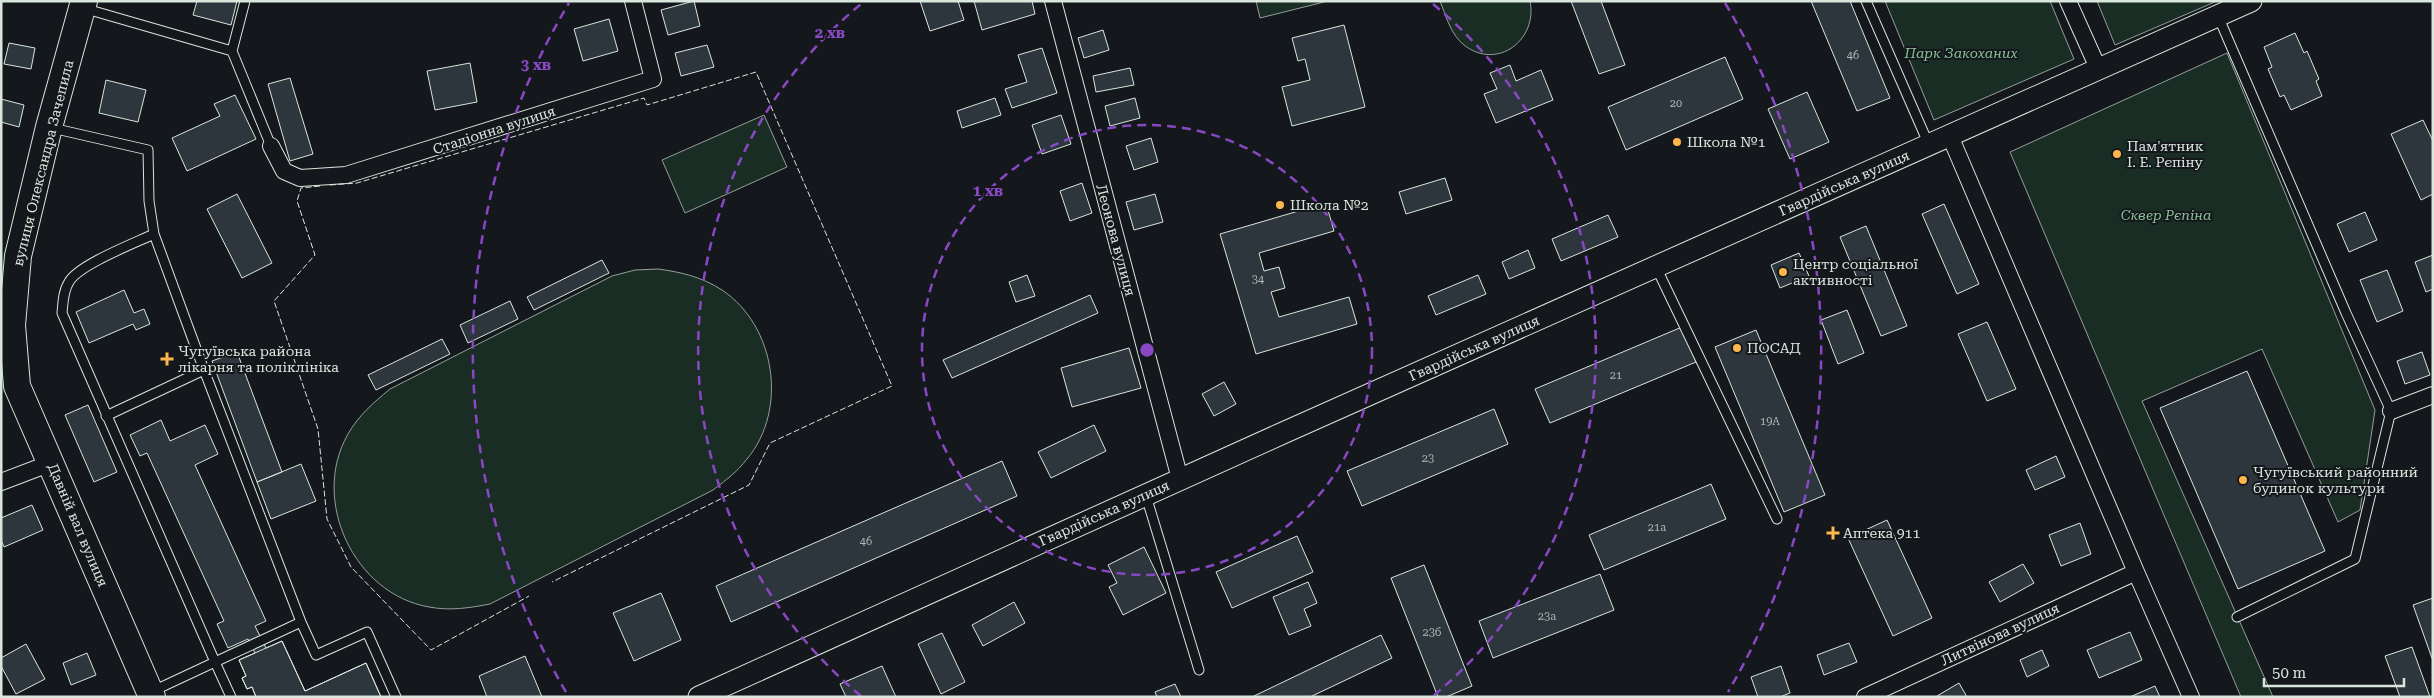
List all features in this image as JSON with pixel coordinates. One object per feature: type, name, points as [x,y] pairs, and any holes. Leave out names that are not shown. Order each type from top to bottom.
[{"type":"main road","name":"вулиця Олександра Зачепила","points":[[17,386],[12,325],[18,256],[49,127],[83,4]]},
{"type":"main road","name":"Давній вал вулиця","points":[[17,386],[151,694]]},
{"type":"street","name":"Стадіонна вулиця","points":[[270,146],[284,171],[300,178],[346,175],[653,80],[633,1]]},
{"type":"street","name":"Леонова вулиця","points":[[1052,1],[1180,479]]},
{"type":"street","points":[[2068,1],[2098,68]]},
{"type":"street","name":"Гвардійська вулиця","points":[[698,697],[1180,479],[2250,1]]},
{"type":"street","points":[[1950,136],[2191,697]]},
{"type":"street","name":"Давній вал вулиця","points":[[1,354],[17,386]]},
{"type":"street","points":[[2391,411],[2433,395]]},
{"type":"street","points":[[1,482],[51,462]]},
{"type":"street","name":"Литвінова вулиця","points":[[1865,697],[2136,572]]},
{"type":"lane","points":[[245,1],[232,51],[270,146]]},
{"type":"lane","points":[[1866,1],[1929,145]]},
{"type":"lane","points":[[83,4],[232,51]]},
{"type":"lane","points":[[2218,16],[2346,313],[2391,411],[2355,559],[2237,617]]},
{"type":"lane","points":[[49,127],[148,150],[149,201],[154,234],[301,622],[316,654],[366,632],[396,697]]},
{"type":"lane","points":[[154,234],[79,271],[69,282],[64,296],[62,313],[68,331],[230,697]]},
{"type":"lane","points":[[1656,267],[1777,519]]},
{"type":"lane","points":[[106,416],[204,370]]},
{"type":"lane","points":[[1146,495],[1199,670]]},
{"type":"lane","points":[[151,694],[301,622]]},
{"type":"green space","points":[[1256,1],[1328,1],[1260,18]]},
{"type":"green space","points":[[1440,1],[1530,1],[1531,15],[1528,28],[1521,39],[1501,53],[1489,55],[1477,52],[1459,41],[1449,25]]},
{"type":"green space","name":"Парк Закоханих","points":[[1885,1],[2050,1],[2074,59],[1934,120]]},
{"type":"green space","points":[[2097,1],[2217,1],[2115,45]]},
{"type":"green space","name":"Сквер Рєпіна","points":[[2227,53],[2375,410],[2360,510],[2338,522],[2262,349],[2142,401],[2273,697],[2241,697],[2010,152]]},
{"type":"green space","points":[[764,115],[787,167],[685,213],[662,160]]},
{"type":"green space","points":[[658,269],[691,276],[722,290],[740,306],[754,325],[764,346],[770,370],[771,393],[768,417],[760,439],[743,464],[713,490],[490,604],[444,609],[429,607],[402,599],[379,584],[360,564],[346,540],[337,514],[334,487],[337,460],[348,434],[362,415],[390,389],[612,276],[635,270]]},
{"type":"building","points":[[197,1],[237,1],[231,25],[193,15]]},
{"type":"building","points":[[694,1],[700,26],[668,35],[661,10]]},
{"type":"building","points":[[920,1],[958,1],[964,20],[930,31]]},
{"type":"building","points":[[974,1],[1032,1],[1035,14],[982,30]]},
{"type":"building","points":[[1571,1],[1601,1],[1625,65],[1599,74]]},
{"type":"building","points":[[1811,1],[1850,1],[1890,98],[1857,111]]},
{"type":"building","points":[[609,19],[618,51],[583,61],[574,29]]},
{"type":"building","points":[[1344,25],[1365,107],[1292,126],[1282,87],[1310,80],[1305,59],[1298,61],[1292,38]]},
{"type":"building","points":[[1103,30],[1109,50],[1084,58],[1078,38]]},
{"type":"building","points":[[2295,33],[2304,53],[2307,51],[2319,79],[2316,81],[2322,96],[2291,110],[2284,95],[2280,97],[2268,69],[2272,67],[2264,47]]},
{"type":"building","points":[[9,43],[35,48],[31,69],[4,64]]},
{"type":"building","points":[[707,45],[714,67],[681,76],[675,53]]},
{"type":"building","points":[[1042,48],[1057,93],[1012,108],[1005,89],[1027,82],[1018,55]]},
{"type":"building","points":[[1725,57],[1743,99],[1626,150],[1608,107]]},
{"type":"building","points":[[470,63],[477,102],[435,110],[427,71]]},
{"type":"building","points":[[1510,65],[1516,81],[1541,70],[1553,100],[1496,123],[1484,94],[1497,89],[1490,73]]},
{"type":"building","points":[[1130,68],[1134,85],[1096,92],[1093,76]]},
{"type":"building","points":[[290,78],[313,154],[290,161],[268,84]]},
{"type":"building","points":[[106,80],[146,90],[138,122],[99,113]]},
{"type":"building","points":[[1807,92],[1829,142],[1790,159],[1768,109]]},
{"type":"building","points":[[235,95],[256,139],[187,171],[172,138],[220,116],[214,104]]},
{"type":"building","points":[[995,98],[1001,115],[962,128],[957,111]]},
{"type":"building","points":[[1135,98],[1140,118],[1110,126],[1105,106]]},
{"type":"building","points":[[1,99],[24,105],[19,127],[1,122]]},
{"type":"building","points":[[1061,115],[1071,144],[1042,154],[1032,125]]},
{"type":"building","points":[[2423,120],[2433,141],[2433,194],[2421,200],[2391,134]]},
{"type":"building","points":[[1151,138],[1158,162],[1134,170],[1126,146]]},
{"type":"building","points":[[1445,178],[1452,200],[1406,214],[1399,192]]},
{"type":"building","points":[[1082,183],[1092,213],[1070,221],[1060,191]]},
{"type":"building","points":[[237,194],[272,263],[242,278],[207,209]]},
{"type":"building","points":[[1155,194],[1163,222],[1134,230],[1126,202]]},
{"type":"building","points":[[1326,203],[1334,231],[1259,253],[1264,271],[1279,267],[1285,288],[1271,292],[1279,317],[1349,297],[1357,324],[1256,354],[1220,234]]},
{"type":"building","points":[[1944,204],[1979,284],[1957,294],[1922,214]]},
{"type":"building","points":[[2365,212],[2377,240],[2349,252],[2337,224]]},
{"type":"building","points":[[1608,215],[1618,237],[1561,261],[1552,239]]},
{"type":"building","points":[[1866,226],[1907,326],[1881,336],[1840,237]]},
{"type":"building","points":[[1528,250],[1535,268],[1509,279],[1502,262]]},
{"type":"building","points":[[1799,253],[1809,276],[1780,288],[1771,265]]},
{"type":"building","points":[[2433,255],[2433,289],[2426,292],[2415,262]]},
{"type":"building","points":[[602,260],[609,273],[534,310],[527,297]]},
{"type":"building","points":[[2387,270],[2403,311],[2377,322],[2360,280]]},
{"type":"building","points":[[1027,275],[1035,296],[1016,302],[1009,282]]},
{"type":"building","points":[[1478,275],[1486,294],[1436,315],[1428,296]]},
{"type":"building","points":[[124,290],[134,313],[144,309],[150,324],[136,330],[133,324],[89,343],[76,312]]},
{"type":"building","points":[[1090,295],[1098,313],[952,378],[943,360]]},
{"type":"building","points":[[510,301],[518,319],[468,343],[460,325]]},
{"type":"building","points":[[1847,310],[1864,353],[1838,364],[1821,320]]},
{"type":"building","points":[[1987,322],[2016,389],[1987,401],[1958,334]]},
{"type":"building","points":[[1682,327],[1696,362],[1550,423],[1535,389]]},
{"type":"building","points":[[1756,330],[1825,495],[1784,512],[1715,347]]},
{"type":"building","points":[[442,339],[450,354],[376,390],[368,375]]},
{"type":"building","points":[[1129,348],[1141,388],[1072,407],[1061,368]]},
{"type":"building","points":[[237,352],[282,472],[257,482],[212,361]]},
{"type":"building","points":[[2422,352],[2430,375],[2405,384],[2397,361]]},
{"type":"building","name":"Чугуївський районний будинок культури","points":[[2247,371],[2325,551],[2238,589],[2160,408]]},
{"type":"building","points":[[1224,382],[1236,404],[1214,416],[1202,394]]},
{"type":"building","points":[[88,405],[117,472],[94,482],[65,415]]},
{"type":"building","points":[[1494,409],[1508,444],[1362,506],[1347,471]]},
{"type":"building","points":[[161,420],[170,441],[205,425],[218,454],[195,465],[266,621],[255,626],[266,648],[282,641],[305,691],[366,663],[381,697],[256,697],[252,687],[247,689],[242,678],[246,676],[239,660],[255,653],[248,639],[228,648],[217,624],[224,621],[147,453],[140,456],[130,435]]},
{"type":"building","points":[[1094,425],[1106,451],[1051,478],[1038,452]]},
{"type":"building","points":[[2056,456],[2065,477],[2035,490],[2026,470]]},
{"type":"building","points":[[1002,461],[1017,496],[731,622],[716,586]]},
{"type":"building","points":[[301,464],[316,501],[271,519],[257,482]]},
{"type":"building","points":[[1711,484],[1726,519],[1604,570],[1589,535]]},
{"type":"building","points":[[32,505],[43,530],[4,547],[1,540],[1,518]]},
{"type":"building","points":[[1887,520],[1932,618],[1893,636],[1848,538]]},
{"type":"building","points":[[2080,523],[2091,554],[2061,566],[2049,535]]},
{"type":"building","points":[[1297,536],[1313,572],[1232,608],[1216,572]]},
{"type":"building","points":[[1144,547],[1166,593],[1123,615],[1109,587],[1117,583],[1108,565]]},
{"type":"building","points":[[2023,564],[2034,583],[2000,602],[1989,582]]},
{"type":"building","points":[[1424,565],[1472,686],[1446,697],[1438,697],[1391,578]]},
{"type":"building","points":[[1600,574],[1614,610],[1493,658],[1479,621]]},
{"type":"building","points":[[1308,582],[1317,603],[1304,609],[1311,626],[1289,635],[1273,597]]},
{"type":"building","points":[[661,593],[681,640],[634,661],[613,613]]},
{"type":"building","points":[[2433,598],[2433,661],[2413,605]]},
{"type":"building","points":[[1014,602],[1025,623],[983,646],[972,625]]},
{"type":"building","points":[[2130,632],[2142,660],[2099,678],[2087,650]]},
{"type":"building","points":[[942,633],[965,682],[941,694],[918,644]]},
{"type":"building","points":[[1381,635],[1392,658],[1310,697],[1252,697]]},
{"type":"building","points":[[282,641],[305,691],[366,663],[381,697],[256,697],[252,687],[247,689],[242,678],[246,676],[239,660]]},
{"type":"building","points":[[1849,643],[1857,662],[1824,675],[1817,655]]},
{"type":"building","points":[[26,644],[45,679],[16,694],[1,666],[1,658]]},
{"type":"building","points":[[2412,647],[2430,697],[2400,697],[2385,656]]},
{"type":"building","points":[[2042,650],[2049,666],[2027,677],[2020,660]]},
{"type":"building","points":[[87,653],[96,675],[71,685],[63,663]]},
{"type":"building","points":[[525,656],[542,697],[487,697],[479,676]]},
{"type":"building","points":[[882,666],[896,697],[846,697],[840,684]]},
{"type":"building","points":[[1781,666],[1790,693],[1780,697],[1758,697],[1751,677]]},
{"type":"building","points":[[1959,683],[1967,697],[1937,696]]},
{"type":"building","points":[[1175,684],[1181,697],[1157,697],[1155,692]]},
{"type":"building","points":[[2155,686],[2160,697],[2130,697]]},
{"type":"fence","points":[[330,185],[357,183],[644,98],[647,105],[756,72],[892,386],[770,443],[749,485],[552,582]]},
{"type":"fence","points":[[320,186],[301,188],[297,201],[315,255],[274,301],[318,429],[327,519],[351,567],[431,650],[529,596]]},
{"type":"place","name":"Школа №1","points":[[1677,142]]},
{"type":"place","name":"Пам'ятник І. Е. Рєпіну","points":[[2117,154]]},
{"type":"place","name":"Школа №2","points":[[1280,205]]},
{"type":"place","name":"Центр соціальної активності","points":[[1783,272]]},
{"type":"place","name":"ПОСАД","points":[[1737,348]]},
{"type":"place","name":"Чугуївська района лікарня та поліклініка","points":[[167,359]]},
{"type":"place","name":"Чугуївський районний будинок культури","points":[[2243,480]]},
{"type":"place","name":"Аптека 911","points":[[1833,533]]}]
